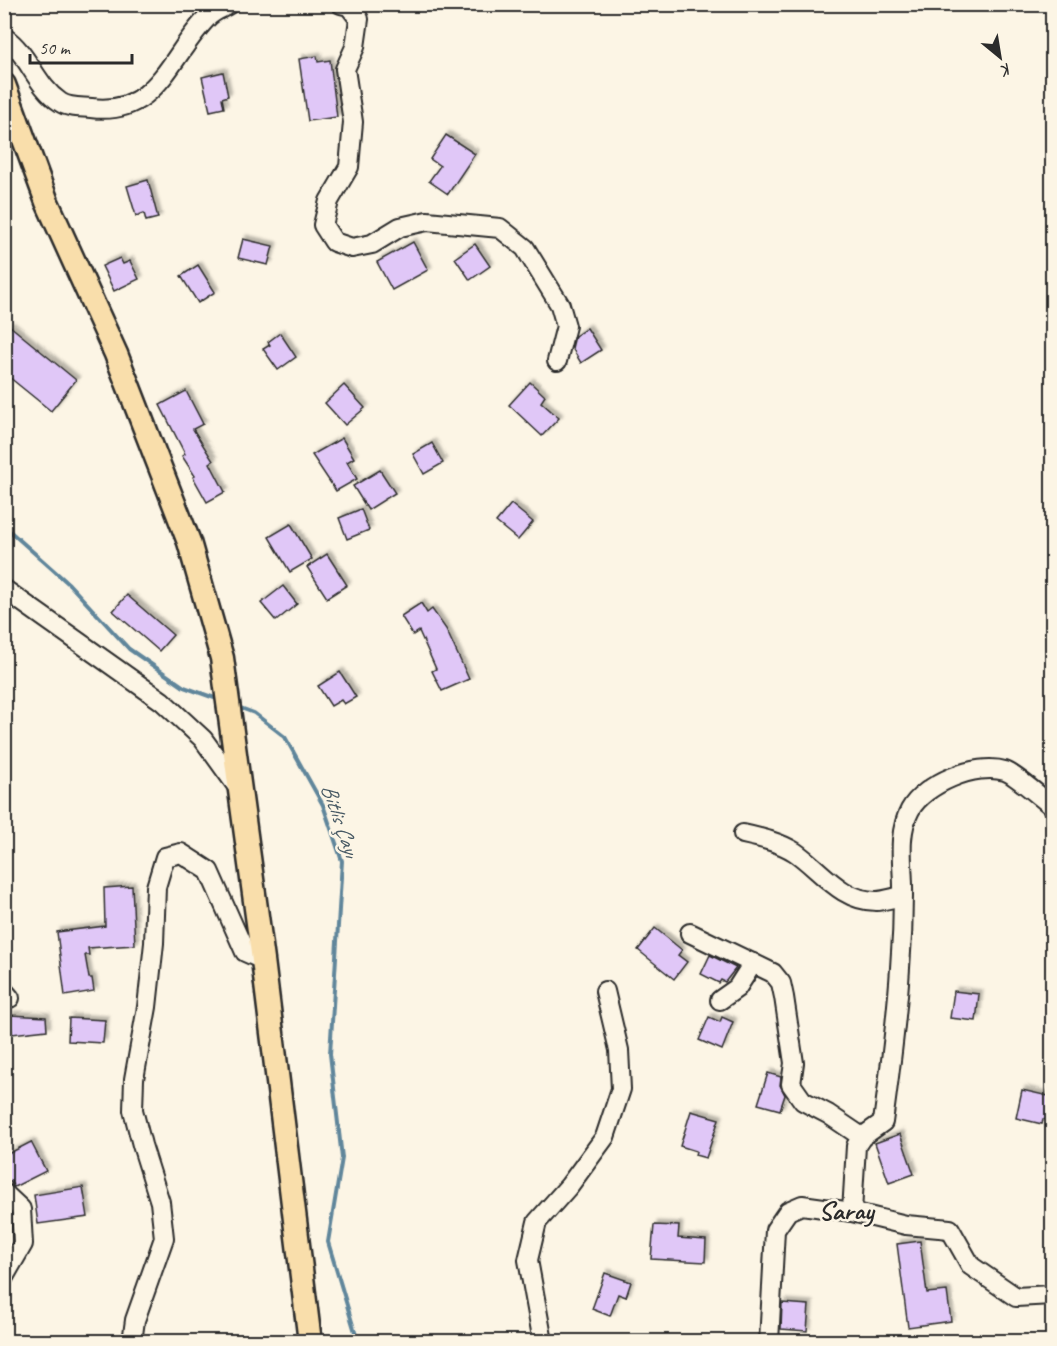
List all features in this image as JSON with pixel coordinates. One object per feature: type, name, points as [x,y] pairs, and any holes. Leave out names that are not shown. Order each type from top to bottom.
[{"type":"main road","points":[[4,85],[47,201],[116,354],[189,542],[222,658],[263,960],[310,1341]]},
{"type":"street","points":[[4,37],[16,46],[46,92],[63,105],[107,110],[133,104],[156,87],[210,15],[229,4]]},
{"type":"street","points":[[341,4],[350,6],[359,19],[355,47],[345,69],[353,122],[349,167],[329,201],[323,225],[334,242],[352,248],[372,244],[400,227],[427,221],[500,228],[525,248],[560,305],[566,326],[558,361]]},
{"type":"street","points":[[4,589],[162,701],[204,739],[239,789]]},
{"type":"street","points":[[852,1212],[853,1162],[856,1146],[862,1137],[883,1122],[900,970],[903,896],[902,836],[909,810],[931,788],[964,772],[1006,771],[1053,806]]},
{"type":"street","points":[[743,834],[786,847],[803,858],[836,887],[855,897],[878,901],[903,896]]},
{"type":"street","points":[[132,1341],[135,1320],[164,1238],[160,1202],[142,1145],[134,1110],[134,1079],[147,1007],[154,943],[156,887],[165,857],[181,853],[209,871],[244,952],[263,960]]},
{"type":"street","points":[[690,933],[773,973],[781,982],[794,1063],[790,1084],[809,1106],[828,1114],[862,1137]]},
{"type":"street","points":[[720,1000],[737,988],[753,963]]},
{"type":"street","points":[[543,1341],[528,1260],[537,1222],[605,1137],[621,1089],[620,1050],[605,991]]},
{"type":"street","points":[[4,1193],[21,1209],[23,1244],[4,1277]]},
{"type":"street","points":[[769,1341],[775,1230],[788,1211],[802,1205],[852,1212],[906,1225],[950,1229],[970,1266],[1016,1297],[1053,1295]]},
{"type":"building","points":[[317,56],[318,62],[330,60],[337,117],[308,121],[299,59]]},
{"type":"building","points":[[223,72],[228,96],[222,98],[224,108],[210,111],[202,77]]},
{"type":"building","points":[[446,135],[475,154],[448,194],[429,181],[440,166],[430,159]]},
{"type":"building","points":[[148,180],[158,218],[146,221],[144,213],[136,216],[127,186]]},
{"type":"building","points":[[243,239],[273,246],[268,265],[238,258]]},
{"type":"building","points":[[413,242],[428,270],[392,290],[377,262]]},
{"type":"building","points":[[475,244],[490,266],[470,280],[455,258]]},
{"type":"building","points":[[120,258],[123,264],[130,261],[139,279],[114,291],[102,266]]},
{"type":"building","points":[[198,265],[215,292],[198,303],[181,276]]},
{"type":"building","points":[[10,326],[76,380],[51,411],[4,373],[4,333]]},
{"type":"building","points":[[587,328],[601,350],[581,363],[572,348],[575,336]]},
{"type":"building","points":[[280,333],[296,357],[278,370],[263,349],[270,345],[268,342]]},
{"type":"building","points":[[530,382],[545,396],[541,402],[559,418],[542,436],[509,405]]},
{"type":"building","points":[[344,385],[365,408],[345,425],[325,403]]},
{"type":"building","points":[[186,391],[203,424],[193,429],[213,461],[210,463],[225,492],[207,502],[193,477],[195,476],[182,456],[185,454],[160,405]]},
{"type":"building","points":[[342,438],[354,458],[347,462],[357,479],[336,491],[312,455]]},
{"type":"building","points":[[432,443],[443,463],[424,474],[413,454]]},
{"type":"building","points":[[380,470],[395,493],[368,510],[353,486]]},
{"type":"building","points":[[511,504],[533,522],[518,540],[496,522]]},
{"type":"building","points":[[361,509],[369,530],[347,539],[339,518]]},
{"type":"building","points":[[291,524],[312,559],[290,572],[269,537]]},
{"type":"building","points":[[327,554],[347,585],[327,598],[307,567]]},
{"type":"building","points":[[283,586],[297,604],[276,621],[261,603]]},
{"type":"building","points":[[127,595],[173,635],[159,651],[113,611]]},
{"type":"building","points":[[421,603],[427,613],[432,609],[446,629],[469,679],[442,691],[432,671],[436,669],[419,631],[413,635],[401,616]]},
{"type":"building","points":[[340,672],[356,697],[344,704],[341,700],[331,706],[318,686]]},
{"type":"building","points":[[132,886],[135,945],[88,948],[89,955],[85,955],[94,991],[65,996],[57,932],[105,926],[104,888]]},
{"type":"building","points":[[655,928],[682,950],[678,955],[687,962],[674,979],[638,950]]},
{"type":"building","points":[[710,955],[736,968],[725,982],[721,980],[719,983],[701,974]]},
{"type":"building","points":[[954,991],[979,994],[976,1021],[950,1018]]},
{"type":"building","points":[[10,1015],[46,1017],[47,1030],[12,1034]]},
{"type":"building","points":[[709,1017],[720,1022],[722,1017],[733,1022],[722,1050],[699,1040]]},
{"type":"building","points":[[69,1018],[105,1020],[103,1043],[68,1041]]},
{"type":"building","points":[[768,1073],[781,1077],[780,1085],[785,1095],[780,1110],[758,1104]]},
{"type":"building","points":[[1022,1090],[1053,1097],[1053,1122],[1043,1119],[1042,1124],[1016,1118]]},
{"type":"building","points":[[691,1111],[719,1119],[706,1158],[695,1155],[696,1151],[680,1146]]},
{"type":"building","points":[[900,1134],[914,1174],[889,1183],[875,1143]]},
{"type":"building","points":[[31,1142],[46,1171],[14,1187],[4,1173],[4,1156]]},
{"type":"building","points":[[83,1187],[88,1217],[38,1224],[34,1195]]},
{"type":"building","points":[[654,1225],[679,1226],[678,1238],[706,1240],[705,1262],[651,1259]]},
{"type":"building","points":[[920,1241],[927,1293],[947,1291],[951,1321],[908,1327],[897,1244]]},
{"type":"building","points":[[605,1273],[631,1282],[626,1297],[618,1294],[610,1316],[592,1309]]},
{"type":"building","points":[[782,1303],[809,1305],[807,1331],[781,1329]]},
{"type":"waterway","name":"Bitlis Çayı","points":[[4,526],[69,584],[129,649],[184,687],[220,700]]},
{"type":"waterway","name":"Bitlis Çayı","points":[[238,707],[254,713],[285,737],[323,805],[342,861],[330,1054],[342,1158],[328,1242],[358,1342]]},
{"type":"district","name":"Saray","points":[[846,1210]]}]
